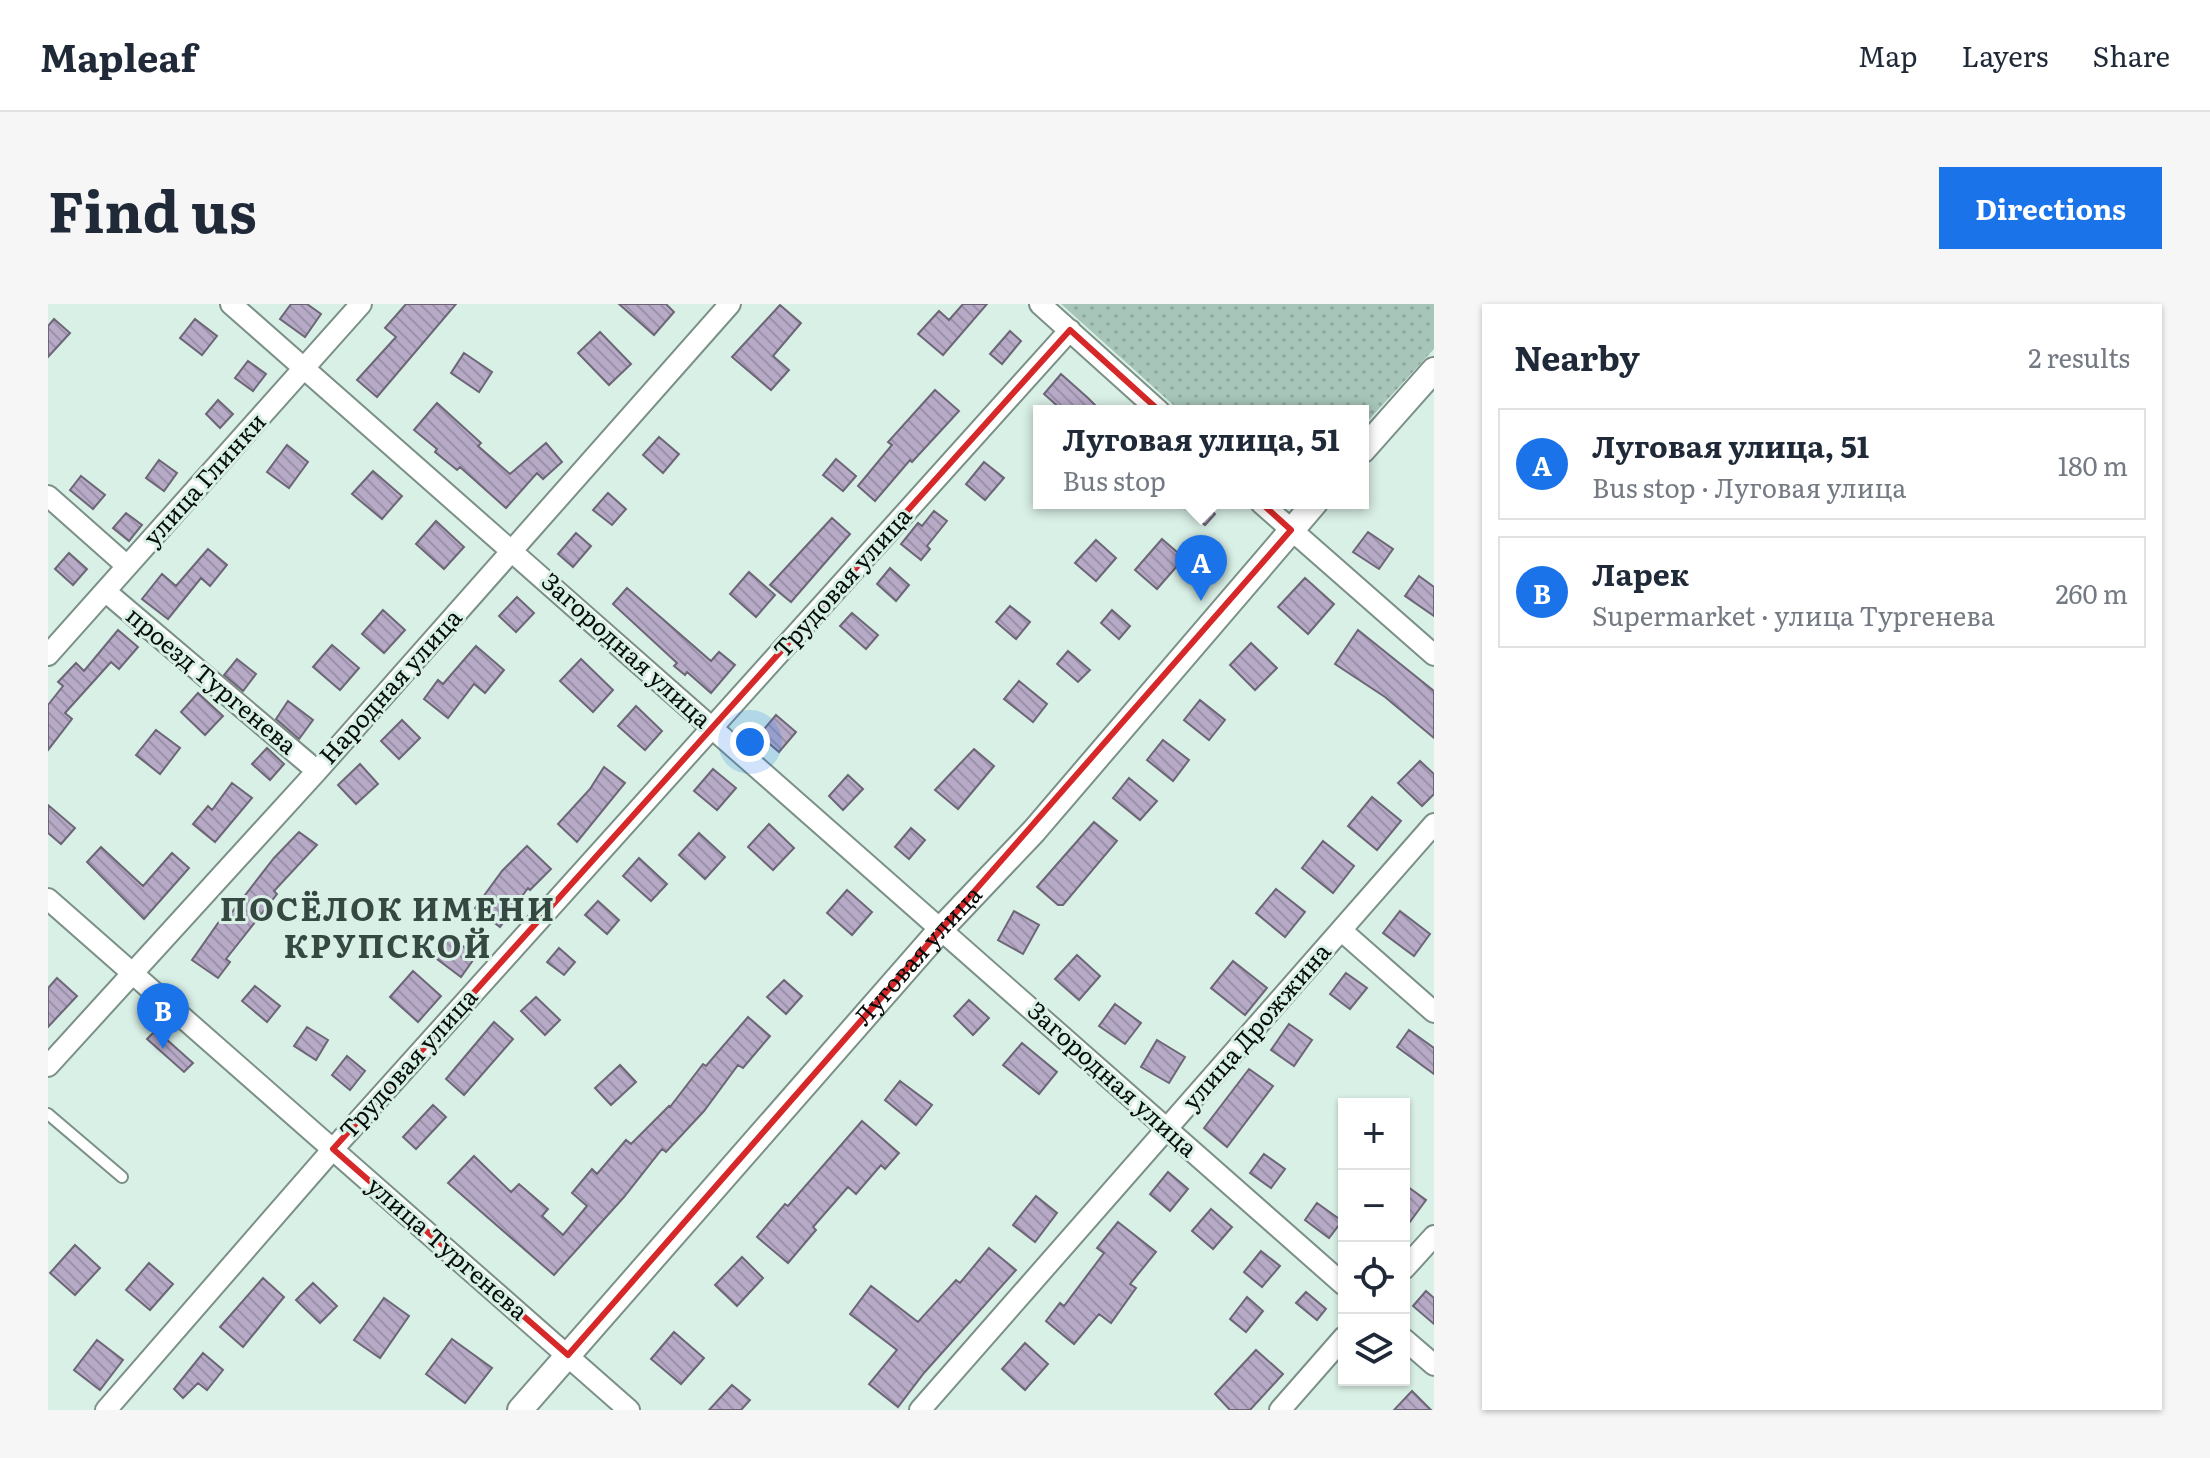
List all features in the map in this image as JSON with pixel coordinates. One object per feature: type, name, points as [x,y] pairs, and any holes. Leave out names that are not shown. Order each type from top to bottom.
[{"type":"street","name":"Загородная улица","points":[[231,304],[1338,1280]]},
{"type":"street","name":"улица Глинки","points":[[48,655],[361,304]]},
{"type":"street","name":"Народная улица","points":[[48,1066],[317,771],[730,304]]},
{"type":"street","points":[[1040,304],[1152,405]]},
{"type":"street","name":"Трудовая улица","points":[[106,1410],[333,1149],[1070,330]]},
{"type":"street","points":[[1369,443],[1434,370]]},
{"type":"street","points":[[48,496],[127,566]]},
{"type":"street","points":[[1268,509],[1434,655]]},
{"type":"street","name":"Луговая улица","points":[[520,1410],[942,928],[1034,831],[1310,509]]},
{"type":"street","name":"проезд Тургенева","points":[[105,591],[317,771]]},
{"type":"street","name":"улица Дрожжина","points":[[920,1410],[1434,824]]},
{"type":"street","name":"улица Тургенева","points":[[48,899],[629,1410]]},
{"type":"street","points":[[1342,931],[1434,1012]]},
{"type":"street","points":[[1410,1262],[1434,1236]]},
{"type":"street","points":[[1280,1410],[1338,1344]]},
{"type":"street","points":[[1410,1344],[1434,1365]]},
{"type":"lane","points":[[48,1114],[122,1177]]},
{"type":"highlighted area","points":[[1070,330],[1291,530],[568,1355],[333,1149]]},
{"type":"green space","points":[[1061,304],[1434,304],[1434,349],[1369,419],[1369,405],[1173,405]]},
{"type":"building","points":[[291,304],[307,304],[321,314],[305,337],[280,319]]},
{"type":"building","points":[[406,304],[456,304],[377,397],[357,380],[396,337],[385,328]]},
{"type":"building","points":[[619,304],[666,304],[674,312],[654,335]]},
{"type":"building","points":[[963,304],[987,304],[943,355],[918,334],[939,311],[949,320]]},
{"type":"building","points":[[780,305],[801,323],[773,356],[789,370],[771,390],[732,357]]},
{"type":"building","points":[[54,319],[70,333],[48,357],[48,326]]},
{"type":"building","points":[[195,319],[217,336],[202,355],[180,338]]},
{"type":"building","points":[[1010,331],[1021,341],[1002,364],[990,354]]},
{"type":"building","points":[[600,332],[631,364],[609,385],[578,353]]},
{"type":"building","points":[[464,353],[492,372],[479,392],[451,373]]},
{"type":"building","points":[[248,361],[266,374],[253,391],[235,378]]},
{"type":"building","points":[[1061,374],[1095,405],[1056,405],[1044,394]]},
{"type":"building","points":[[935,390],[959,411],[875,501],[858,486],[892,445],[888,442]]},
{"type":"building","points":[[218,400],[233,414],[220,428],[206,414]]},
{"type":"building","points":[[437,403],[510,474],[546,443],[562,462],[543,479],[537,473],[506,508],[460,467],[457,470],[435,452],[437,449],[414,430]]},
{"type":"building","points":[[659,437],[679,454],[663,473],[643,455]]},
{"type":"building","points":[[287,445],[308,462],[289,488],[267,472]]},
{"type":"building","points":[[836,459],[856,476],[843,491],[823,475]]},
{"type":"building","points":[[159,460],[177,473],[164,491],[146,478]]},
{"type":"building","points":[[984,462],[1004,478],[985,500],[966,484]]},
{"type":"building","points":[[373,471],[402,496],[382,519],[352,494]]},
{"type":"building","points":[[81,476],[105,495],[93,509],[70,490]]},
{"type":"building","points":[[608,493],[626,509],[612,525],[593,510]]},
{"type":"building","points":[[1186,509],[1210,509],[1215,514],[1205,525]]},
{"type":"building","points":[[934,511],[947,521],[927,546],[930,549],[921,560],[901,544],[918,523],[922,526]]},
{"type":"building","points":[[126,513],[142,525],[129,541],[113,528]]},
{"type":"building","points":[[832,518],[850,534],[791,602],[770,585]]},
{"type":"building","points":[[436,521],[464,547],[444,569],[416,544]]},
{"type":"building","points":[[1368,532],[1393,549],[1379,569],[1353,552]]},
{"type":"building","points":[[576,533],[591,546],[573,567],[558,554]]},
{"type":"building","points":[[1162,539],[1184,558],[1157,589],[1135,570]]},
{"type":"building","points":[[1096,540],[1116,558],[1096,581],[1075,563]]},
{"type":"building","points":[[208,549],[227,565],[210,586],[201,578],[168,619],[142,599],[162,574],[176,586]]},
{"type":"building","points":[[69,553],[87,569],[73,585],[55,569]]},
{"type":"building","points":[[890,568],[909,585],[896,601],[877,584]]},
{"type":"building","points":[[749,572],[775,595],[756,617],[730,594]]},
{"type":"building","points":[[1419,576],[1434,587],[1434,616],[1405,596]]},
{"type":"building","points":[[1305,578],[1334,604],[1308,634],[1278,607]]},
{"type":"building","points":[[627,588],[711,661],[719,652],[735,665],[711,693],[687,672],[685,675],[674,666],[677,663],[613,604]]},
{"type":"building","points":[[517,597],[534,613],[516,632],[499,616]]},
{"type":"building","points":[[1010,606],[1030,622],[1016,639],[996,622]]},
{"type":"building","points":[[383,610],[405,630],[384,653],[362,634]]},
{"type":"building","points":[[1112,610],[1130,626],[1119,639],[1101,623]]},
{"type":"building","points":[[852,613],[878,635],[866,649],[840,626]]},
{"type":"building","points":[[118,630],[138,647],[119,669],[111,662],[65,713],[72,719],[48,750],[48,705],[63,686],[58,682],[76,663],[84,671]]},
{"type":"building","points":[[1358,630],[1434,691],[1434,738],[1385,697],[1335,664]]},
{"type":"building","points":[[1251,643],[1277,668],[1255,690],[1230,665]]},
{"type":"building","points":[[332,645],[359,668],[340,690],[313,667]]},
{"type":"building","points":[[476,646],[504,670],[485,693],[474,684],[448,718],[424,699],[438,680],[443,684]]},
{"type":"building","points":[[1068,651],[1090,670],[1078,682],[1057,664]]},
{"type":"building","points":[[237,659],[256,674],[243,691],[224,675]]},
{"type":"building","points":[[581,659],[613,690],[593,712],[560,681]]},
{"type":"building","points":[[1019,681],[1047,704],[1033,722],[1004,699]]},
{"type":"building","points":[[198,693],[223,716],[205,735],[181,712]]},
{"type":"building","points":[[1200,700],[1225,720],[1209,740],[1184,720]]},
{"type":"building","points":[[288,701],[313,720],[299,739],[276,719]]},
{"type":"building","points":[[636,706],[662,731],[645,750],[618,726]]},
{"type":"building","points":[[776,715],[796,732],[779,752],[759,735]]},
{"type":"building","points":[[402,720],[420,738],[399,759],[381,741]]},
{"type":"building","points":[[156,730],[180,748],[160,774],[136,755]]},
{"type":"building","points":[[1163,740],[1189,760],[1173,781],[1147,760]]},
{"type":"building","points":[[267,748],[284,764],[270,780],[252,764]]},
{"type":"building","points":[[974,749],[994,766],[958,809],[935,790]]},
{"type":"building","points":[[1420,761],[1434,774],[1434,794],[1422,806],[1398,783]]},
{"type":"building","points":[[360,764],[378,784],[356,804],[338,785]]},
{"type":"building","points":[[604,767],[625,783],[577,842],[558,824],[590,789]]},
{"type":"building","points":[[713,769],[736,788],[717,810],[694,791]]},
{"type":"building","points":[[848,775],[863,789],[843,810],[829,796]]},
{"type":"building","points":[[1129,778],[1157,801],[1140,820],[1113,798]]},
{"type":"building","points":[[232,783],[252,798],[215,842],[193,824],[208,806],[212,810]]},
{"type":"building","points":[[1372,797],[1401,821],[1377,850],[1348,826]]},
{"type":"building","points":[[48,805],[75,828],[61,844],[48,833]]},
{"type":"building","points":[[1094,822],[1117,841],[1063,905],[1058,905],[1037,887]]},
{"type":"building","points":[[769,824],[794,848],[773,870],[748,847]]},
{"type":"building","points":[[911,828],[925,840],[909,859],[895,847]]},
{"type":"building","points":[[299,832],[317,845],[274,891],[277,894],[226,959],[230,962],[218,978],[192,960],[228,909],[232,912],[274,858]]},
{"type":"building","points":[[699,833],[725,857],[705,879],[679,855]]},
{"type":"building","points":[[1323,841],[1354,866],[1333,893],[1302,868]]},
{"type":"building","points":[[527,846],[551,869],[530,890],[528,888],[500,927],[475,908],[502,871]]},
{"type":"building","points":[[101,847],[143,886],[172,853],[189,868],[144,919],[87,862]]},
{"type":"building","points":[[639,858],[667,884],[651,901],[623,876]]},
{"type":"building","points":[[1276,889],[1305,912],[1285,937],[1256,913]]},
{"type":"building","points":[[847,890],[872,912],[852,935],[827,913]]},
{"type":"building","points":[[598,901],[619,920],[607,934],[585,915]]},
{"type":"building","points":[[1014,911],[1039,925],[1023,954],[998,940]]},
{"type":"building","points":[[1400,911],[1430,934],[1414,956],[1383,933]]},
{"type":"building","points":[[448,935],[476,956],[461,977],[433,956]]},
{"type":"building","points":[[559,948],[575,962],[564,975],[547,962]]},
{"type":"building","points":[[1077,955],[1100,976],[1079,1000],[1055,979]]},
{"type":"building","points":[[1233,961],[1267,988],[1245,1015],[1211,988]]},
{"type":"building","points":[[413,971],[441,996],[418,1022],[390,997]]},
{"type":"building","points":[[1346,973],[1367,988],[1350,1009],[1330,994]]},
{"type":"building","points":[[57,978],[77,996],[48,1027],[48,988]]},
{"type":"building","points":[[784,980],[802,996],[786,1014],[767,997]]},
{"type":"building","points":[[255,986],[280,1006],[267,1022],[242,1001]]},
{"type":"building","points":[[536,997],[560,1020],[545,1035],[521,1011]]},
{"type":"building","points":[[969,1000],[989,1018],[973,1035],[954,1016]]},
{"type":"building","points":[[1115,1004],[1141,1023],[1125,1044],[1099,1026]]},
{"type":"building","points":[[748,1017],[770,1036],[743,1068],[738,1065],[704,1111],[666,1152],[662,1149],[554,1275],[448,1183],[474,1156],[511,1192],[519,1184],[548,1209],[542,1216],[563,1235],[587,1206],[572,1193],[592,1169],[597,1174],[626,1140],[631,1144],[670,1107],[703,1064],[706,1066]]},
{"type":"building","points":[[494,1022],[513,1039],[464,1095],[446,1079]]},
{"type":"building","points":[[1289,1024],[1312,1040],[1294,1066],[1271,1050]]},
{"type":"building","points":[[307,1027],[328,1040],[316,1060],[294,1046]]},
{"type":"building","points":[[156,1030],[193,1063],[184,1072],[147,1039]]},
{"type":"building","points":[[1409,1030],[1434,1048],[1434,1074],[1397,1047]]},
{"type":"building","points":[[1157,1040],[1185,1057],[1169,1083],[1141,1067]]},
{"type":"building","points":[[1022,1043],[1057,1072],[1039,1094],[1003,1065]]},
{"type":"building","points":[[347,1056],[365,1071],[350,1090],[332,1075]]},
{"type":"building","points":[[620,1065],[636,1082],[611,1105],[595,1088]]},
{"type":"building","points":[[1249,1069],[1273,1086],[1227,1147],[1204,1128]]},
{"type":"building","points":[[900,1081],[932,1105],[916,1125],[885,1100]]},
{"type":"building","points":[[433,1105],[446,1117],[416,1149],[403,1137]]},
{"type":"building","points":[[862,1121],[899,1153],[885,1169],[881,1165],[856,1194],[848,1187],[813,1227],[816,1230],[788,1263],[757,1237]]},
{"type":"building","points":[[1264,1154],[1285,1169],[1271,1188],[1250,1173]]},
{"type":"building","points":[[1168,1172],[1188,1189],[1170,1211],[1150,1194]]},
{"type":"building","points":[[1410,1188],[1426,1200],[1410,1222]]},
{"type":"building","points":[[1036,1196],[1057,1213],[1035,1242],[1013,1225]]},
{"type":"building","points":[[1317,1203],[1338,1218],[1338,1226],[1329,1238],[1305,1220]]},
{"type":"building","points":[[1211,1209],[1232,1227],[1213,1249],[1192,1231]]},
{"type":"building","points":[[1118,1222],[1156,1252],[1130,1284],[1136,1288],[1111,1323],[1099,1314],[1074,1344],[1046,1321],[1060,1303],[1064,1306],[1104,1253],[1097,1248]]},
{"type":"building","points":[[75,1245],[100,1268],[75,1295],[50,1273]]},
{"type":"building","points":[[989,1248],[1016,1270],[924,1373],[898,1407],[869,1384],[897,1350],[850,1314],[871,1286],[918,1322],[956,1280],[960,1283]]},
{"type":"building","points":[[1261,1251],[1280,1266],[1262,1287],[1244,1272]]},
{"type":"building","points":[[742,1257],[763,1278],[737,1306],[715,1285]]},
{"type":"building","points":[[149,1263],[173,1284],[150,1310],[126,1290]]},
{"type":"building","points":[[263,1278],[284,1297],[243,1347],[220,1327]]},
{"type":"building","points":[[313,1283],[337,1306],[320,1323],[296,1300]]},
{"type":"building","points":[[1426,1291],[1434,1298],[1434,1324],[1413,1306]]},
{"type":"building","points":[[1306,1292],[1326,1309],[1317,1320],[1296,1303]]},
{"type":"building","points":[[1247,1297],[1263,1311],[1246,1332],[1230,1319]]},
{"type":"building","points":[[384,1298],[409,1316],[380,1358],[354,1340]]},
{"type":"building","points":[[674,1332],[704,1358],[681,1384],[651,1359]]},
{"type":"building","points":[[452,1339],[492,1368],[465,1403],[426,1374]]},
{"type":"building","points":[[97,1340],[123,1360],[100,1390],[74,1370]]},
{"type":"building","points":[[1025,1343],[1048,1364],[1025,1390],[1002,1369]]},
{"type":"building","points":[[1256,1350],[1283,1374],[1250,1410],[1230,1410],[1215,1394]]},
{"type":"building","points":[[203,1353],[223,1370],[207,1390],[198,1383],[183,1398],[174,1389]]},
{"type":"building","points":[[732,1385],[750,1400],[741,1410],[709,1410]]},
{"type":"building","points":[[1412,1391],[1431,1410],[1394,1410]]},
{"type":"place","name":"Луговая улица, 51","points":[[1201,601]]},
{"type":"place","name":"Ларек","points":[[163,1049]]},
{"type":"district","name":"ПОСЁЛОК ИМЕНИ КРУПСКОЙ","points":[[388,928]]}]
